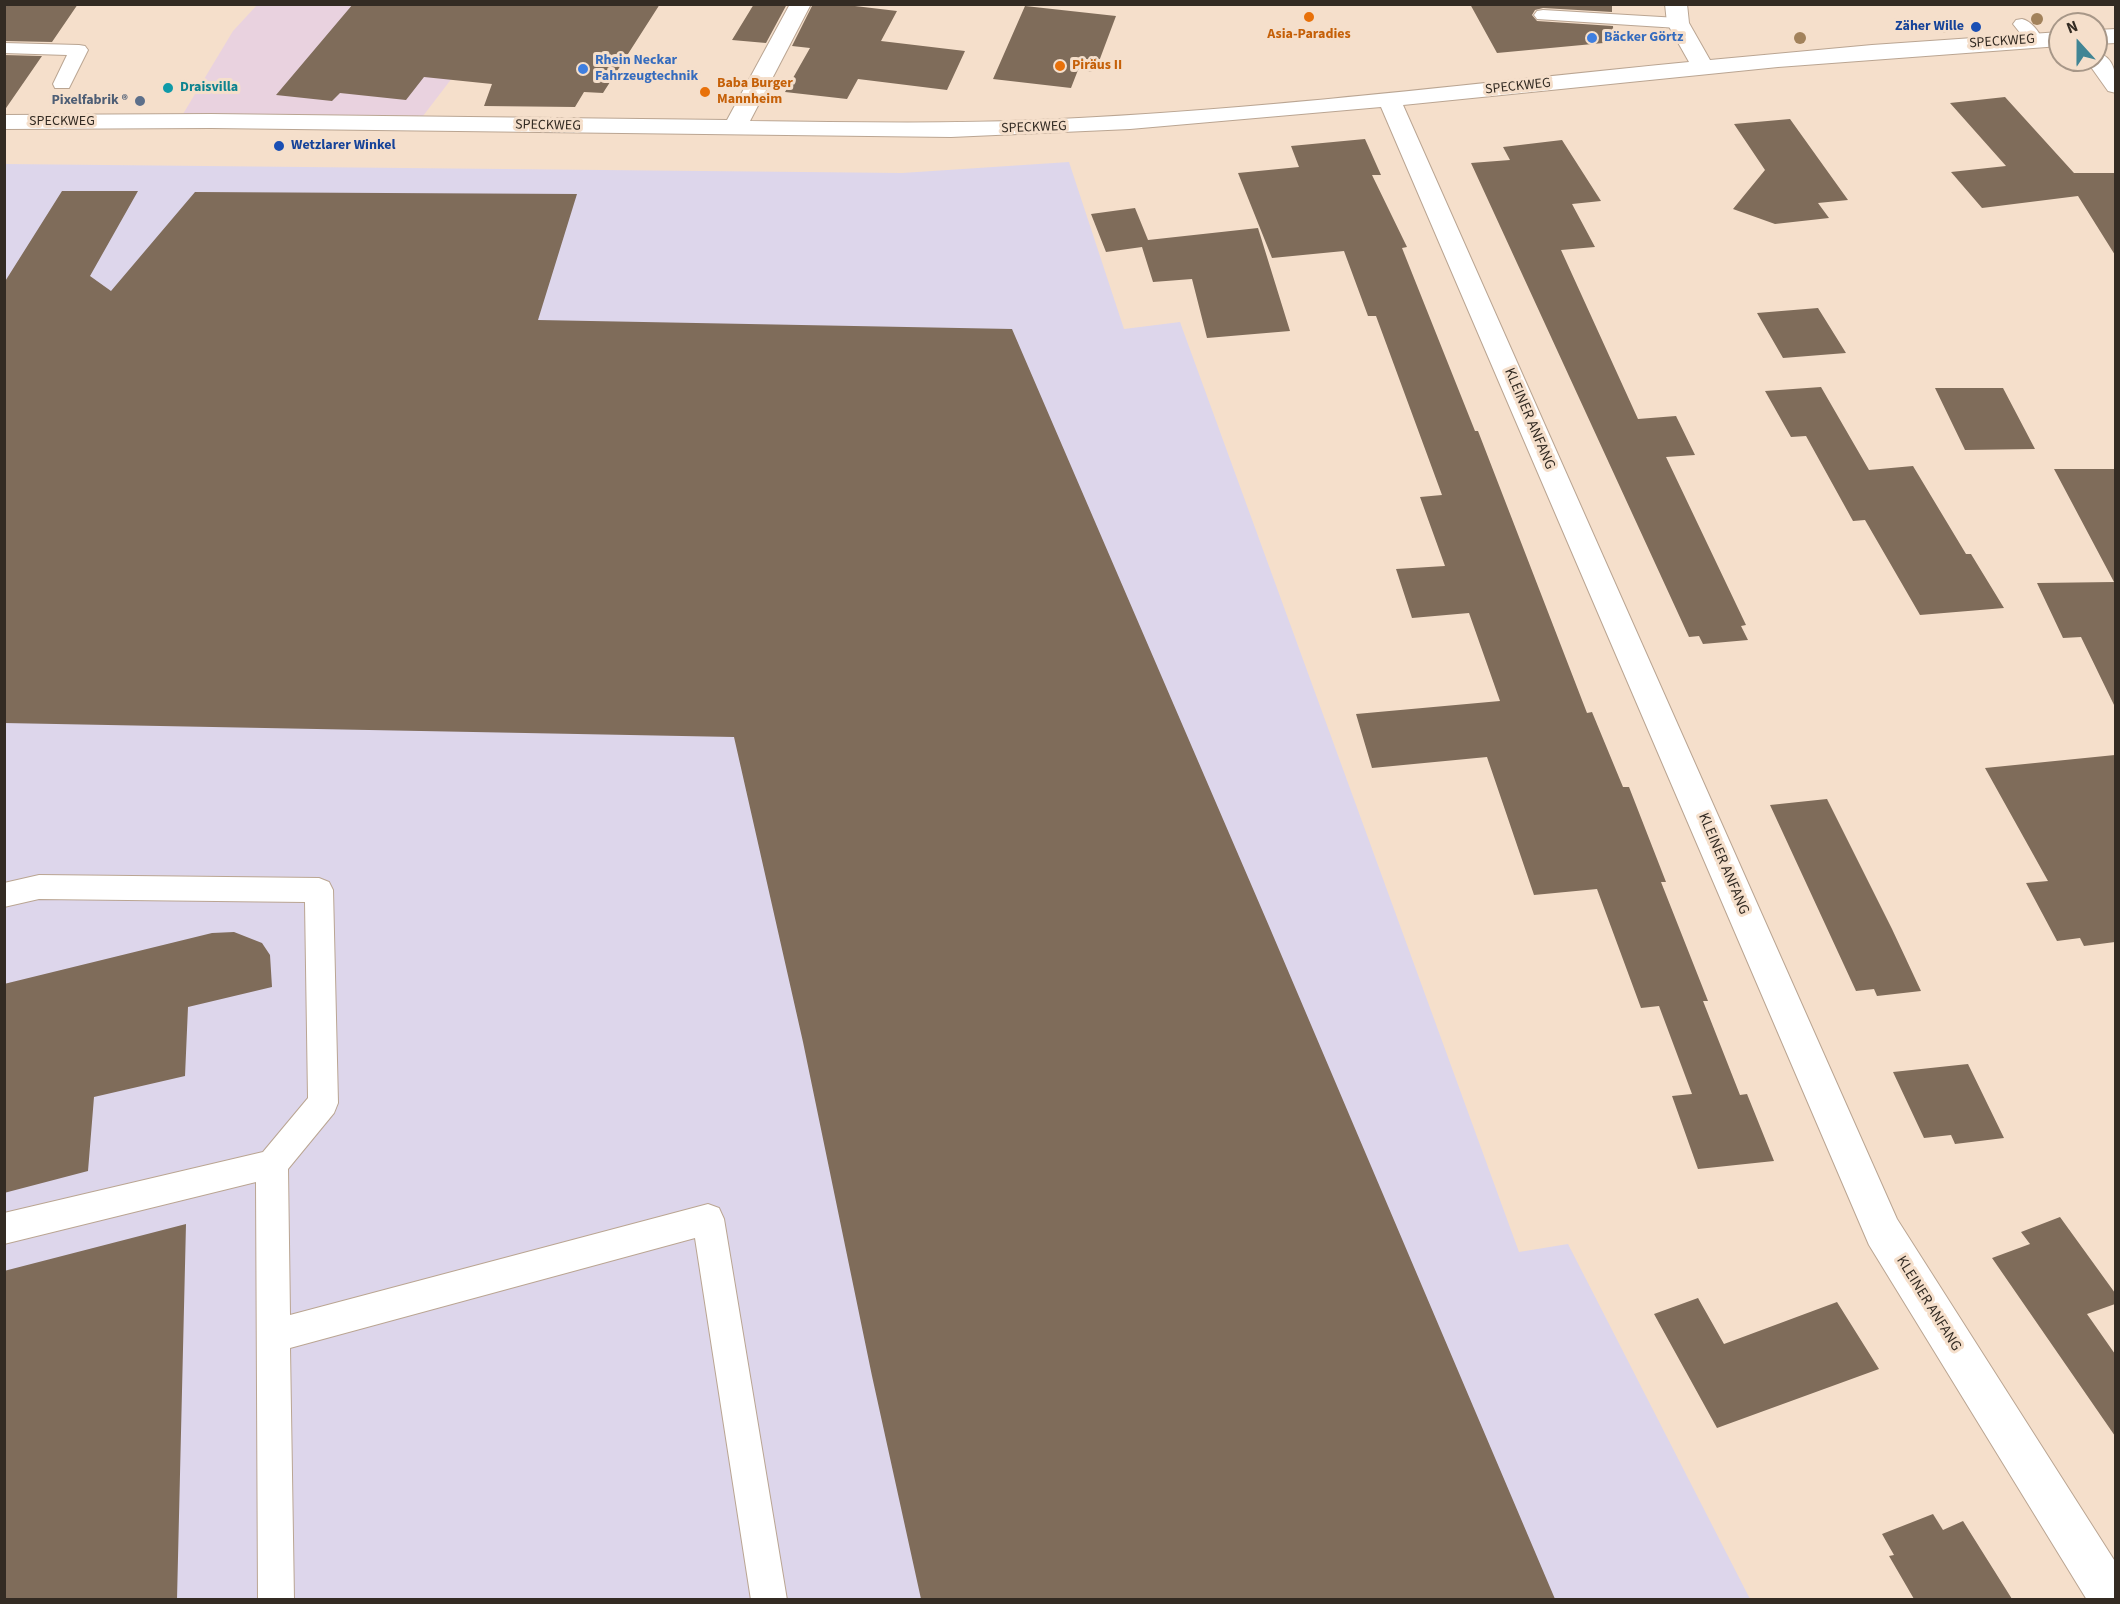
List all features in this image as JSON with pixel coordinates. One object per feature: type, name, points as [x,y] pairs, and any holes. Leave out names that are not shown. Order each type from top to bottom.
[{"type":"street","points":[[734,128],[801,4]]},
{"type":"street","points":[[1677,14],[1703,68]]},
{"type":"street","name":"SPECKWEG","points":[[4,122],[951,130],[1048,128],[1390,99],[1703,68],[2029,32],[2048,36]]},
{"type":"street","points":[[2105,72],[2115,87]]},
{"type":"street","name":"KLEINER ANFANG","points":[[1390,99],[1395,116],[1409,143],[1883,1233],[2113,1599]]},
{"type":"lane","points":[[1543,15],[1677,14]]},
{"type":"lane","points":[[4,48],[79,50],[62,84]]},
{"type":"lane","points":[[4,895],[39,887],[320,890],[323,1103],[272,1164],[4,1229]]},
{"type":"lane","points":[[272,1164],[276,1599]]},
{"type":"lane","points":[[272,1336],[708,1219],[769,1599]]},
{"type":"shaded area","points":[[257,5],[508,5],[423,116],[183,114],[233,31]]},
{"type":"shaded area","points":[[1069,162],[1124,329],[1180,322],[1519,1252],[1568,1244],[1750,1599],[5,1600],[5,164],[902,173]]},
{"type":"building","points":[[4,4],[78,4],[52,42],[4,41]]},
{"type":"building","points":[[353,4],[660,4],[603,93],[584,92],[575,107],[484,106],[492,84],[424,77],[406,100],[340,93],[332,101],[276,95]]},
{"type":"building","points":[[754,4],[787,4],[766,43],[732,40]]},
{"type":"building","points":[[813,4],[838,4],[897,11],[881,41],[965,51],[947,90],[858,79],[847,99],[785,92],[810,48],[792,46]]},
{"type":"building","points":[[1470,4],[1612,4],[1612,12],[1543,8],[1535,10],[1532,15],[1537,21],[1613,26],[1614,42],[1497,53]]},
{"type":"building","points":[[1025,6],[1116,16],[1095,72],[1078,70],[1071,88],[993,79]]},
{"type":"building","points":[[4,55],[42,56],[4,111]]},
{"type":"building","points":[[2005,97],[2074,173],[2115,173],[2115,255],[2078,196],[1982,208],[1951,172],[2006,166],[1950,103]]},
{"type":"building","points":[[1790,119],[1848,200],[1818,203],[1829,218],[1775,224],[1733,209],[1765,170],[1734,124]]},
{"type":"building","points":[[1365,139],[1381,175],[1372,175],[1407,247],[1402,248],[1475,431],[1478,431],[1587,713],[1592,712],[1623,787],[1629,787],[1666,882],[1661,882],[1708,1001],[1703,1001],[1740,1095],[1747,1094],[1774,1161],[1698,1169],[1672,1096],[1692,1094],[1659,1006],[1641,1008],[1597,889],[1534,895],[1487,757],[1372,768],[1356,714],[1500,701],[1469,613],[1412,618],[1396,569],[1445,566],[1420,497],[1442,495],[1376,316],[1368,316],[1344,251],[1272,258],[1238,173],[1299,167],[1291,146]]},
{"type":"building","points":[[1562,140],[1601,201],[1572,204],[1595,247],[1561,250],[1638,419],[1676,416],[1695,455],[1666,457],[1746,625],[1741,626],[1748,640],[1703,644],[1699,636],[1689,637],[1471,163],[1510,160],[1503,147]]},
{"type":"building","points":[[62,191],[138,191],[90,276],[111,291],[195,192],[577,194],[538,320],[1012,329],[1555,1599],[921,1599],[803,1042],[734,737],[4,723],[4,283]]},
{"type":"building","points":[[1135,208],[1148,240],[1258,228],[1290,331],[1207,338],[1192,279],[1153,282],[1142,247],[1106,252],[1091,214]]},
{"type":"building","points":[[1818,308],[1846,353],[1783,358],[1757,313]]},
{"type":"building","points":[[1821,387],[1869,470],[1913,466],[1966,554],[1971,554],[2004,608],[1920,615],[1865,520],[1853,521],[1806,436],[1791,437],[1765,391]]},
{"type":"building","points":[[1935,388],[2003,388],[2035,449],[1965,450]]},
{"type":"building","points":[[2054,469],[2115,469],[2115,707],[2081,637],[2063,638],[2037,583],[2114,582]]},
{"type":"building","points":[[2115,755],[2115,942],[2084,946],[2080,938],[2057,941],[2026,883],[2048,881],[1985,768]]},
{"type":"building","points":[[1827,799],[1921,991],[1877,996],[1874,989],[1856,991],[1770,805]]},
{"type":"building","points":[[234,932],[262,943],[270,955],[272,987],[188,1007],[185,1076],[94,1097],[88,1171],[4,1193],[4,984],[212,933]]},
{"type":"building","points":[[1968,1064],[2004,1138],[1955,1144],[1951,1135],[1924,1138],[1893,1072]]},
{"type":"building","points":[[2060,1217],[2115,1293],[2115,1304],[2087,1314],[2115,1354],[2115,1436],[1992,1258],[2030,1244],[2021,1232]]},
{"type":"building","points":[[186,1224],[177,1599],[4,1599],[4,1271]]},
{"type":"building","points":[[1698,1298],[1724,1344],[1837,1302],[1879,1369],[1717,1428],[1654,1314]]},
{"type":"building","points":[[1933,1514],[1943,1530],[1963,1521],[2012,1599],[1914,1599],[1889,1556],[1894,1555],[1882,1534]]},
{"type":"place","name":"Asia-Paradies","points":[[1309,17]]},
{"type":"place","name":"Zäher Wille","points":[[1976,27]]},
{"type":"place","name":"Bäcker Görtz","points":[[1592,38]]},
{"type":"place","name":"Piräus II","points":[[1060,66]]},
{"type":"place","name":"Rhein Neckar Fahrzeugtechnik","points":[[583,69]]},
{"type":"place","name":"Draisvilla","points":[[168,88]]},
{"type":"place","name":"Baba Burger Mannheim","points":[[705,92]]},
{"type":"place","name":"Pixelfabrik ®","points":[[140,101]]},
{"type":"place","name":"Wetzlarer Winkel","points":[[279,146]]}]
